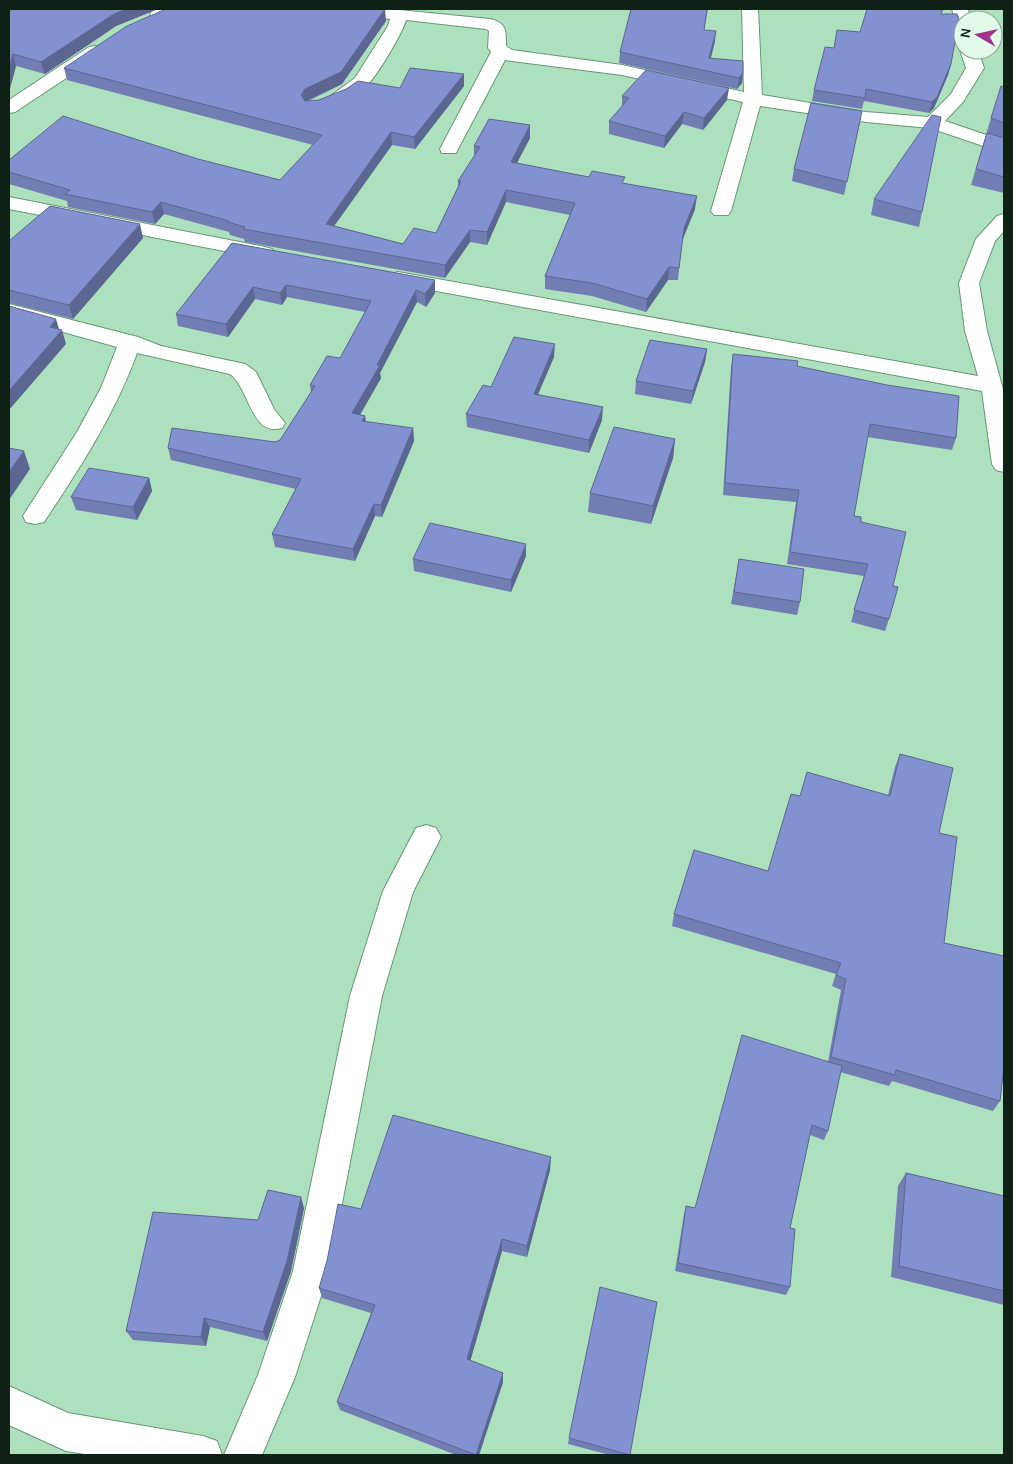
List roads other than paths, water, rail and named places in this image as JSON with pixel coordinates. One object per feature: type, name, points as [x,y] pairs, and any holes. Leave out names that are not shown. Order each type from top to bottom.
[{"type":"street","points":[[140,24],[159,12],[175,9]]},
{"type":"street","points":[[342,9],[490,24],[498,29],[496,48],[507,55],[622,70],[753,99],[866,117],[932,123],[1004,147]]},
{"type":"street","points":[[721,211],[753,99],[750,9]]},
{"type":"street","points":[[314,107],[332,102],[362,81],[396,26],[399,15]]},
{"type":"street","points":[[9,108],[107,43]]},
{"type":"street","points":[[449,149],[500,52]]},
{"type":"street","points":[[932,123],[954,104],[975,68],[973,60]]},
{"type":"street","points":[[9,202],[284,257]]},
{"type":"street","points":[[1004,220],[986,239],[969,283],[976,331],[992,386],[1004,464]]},
{"type":"street","points":[[382,275],[992,386]]},
{"type":"street","points":[[9,310],[130,342],[159,352],[237,369],[248,377],[264,412],[274,423]]},
{"type":"street","points":[[36,516],[81,448],[119,375],[130,342]]},
{"type":"street","points":[[243,1455],[276,1377],[311,1271],[366,996],[398,891],[426,837]]},
{"type":"street","points":[[9,1405],[66,1432],[203,1455]]}]
